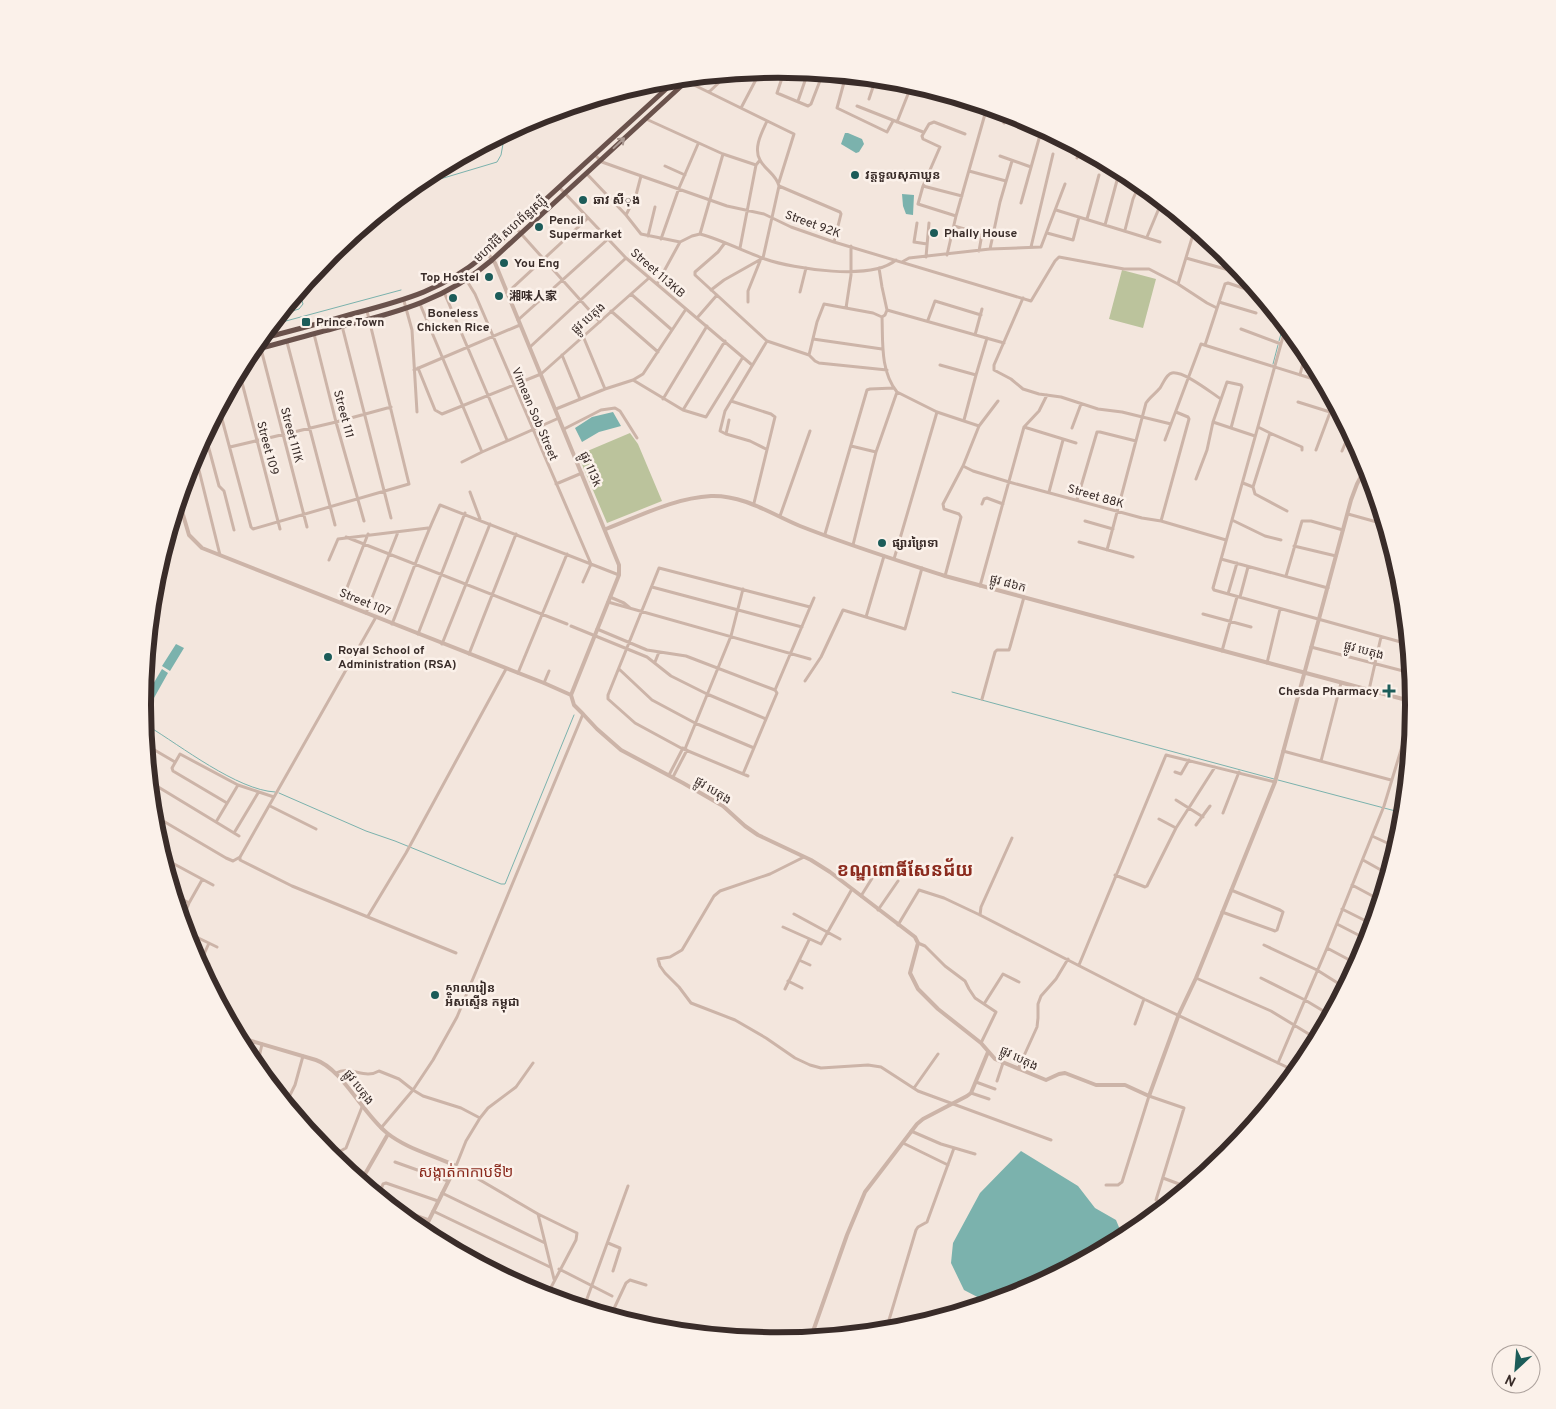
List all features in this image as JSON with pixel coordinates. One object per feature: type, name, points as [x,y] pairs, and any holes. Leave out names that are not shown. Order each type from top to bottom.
[{"type":"highway","name":"មហាវិថី សហព័ន្ធរុស្ស៊ី","points":[[263,347],[406,309],[467,280],[521,234],[681,86]]},
{"type":"highway","name":"មហាវិថី សហព័ន្ធរុស្ស៊ី","points":[[272,336],[404,301],[462,273],[667,88]]},
{"type":"street","points":[[782,78],[777,93],[810,106],[821,79]]},
{"type":"street","points":[[741,108],[757,79]]},
{"type":"street","points":[[798,101],[806,79]]},
{"type":"street","points":[[709,92],[721,81]]},
{"type":"street","points":[[844,81],[837,108],[887,132],[895,121],[908,92]]},
{"type":"street","points":[[693,84],[794,134],[779,184],[773,218],[761,259],[748,291],[748,302]]},
{"type":"street","points":[[869,100],[874,85]]},
{"type":"street","points":[[857,106],[923,132]]},
{"type":"street","points":[[947,255],[985,113]]},
{"type":"street","points":[[646,119],[698,144],[756,165]]},
{"type":"street","points":[[767,121],[758,145],[760,160],[779,184],[841,214],[834,242]]},
{"type":"street","points":[[956,216],[918,204],[940,147],[923,138],[923,132],[929,124],[934,122],[965,134]]},
{"type":"street","points":[[1021,203],[1040,135]]},
{"type":"street","points":[[661,239],[679,188],[698,144]]},
{"type":"street","name":"Street 92K","points":[[594,154],[600,160],[709,200],[773,218],[791,227],[834,242],[1031,301],[1055,260],[1059,257],[1124,269],[1145,268],[1178,284]]},
{"type":"street","points":[[700,234],[723,154]]},
{"type":"street","points":[[1031,247],[1053,154]]},
{"type":"street","points":[[1000,156],[1031,167]]},
{"type":"street","points":[[740,248],[756,165],[760,160]]},
{"type":"street","points":[[990,249],[1012,161]]},
{"type":"street","points":[[665,166],[685,175]]},
{"type":"street","points":[[969,170],[1006,181]]},
{"type":"street","points":[[586,173],[626,215],[636,230],[648,236],[680,242]]},
{"type":"street","points":[[1087,219],[1099,175]]},
{"type":"street","points":[[626,215],[636,195],[641,176]]},
{"type":"street","points":[[1105,225],[1118,178]]},
{"type":"street","points":[[902,262],[909,258],[926,258],[990,249],[1041,247],[1065,184]]},
{"type":"street","points":[[924,186],[962,196]]},
{"type":"street","name":"Street 113KB","points":[[559,187],[626,258],[752,365]]},
{"type":"street","points":[[1125,230],[1137,191]]},
{"type":"street","points":[[648,236],[655,207]]},
{"type":"street","points":[[1147,237],[1160,207]]},
{"type":"street","points":[[1056,210],[1160,242]]},
{"type":"street","points":[[1047,233],[1073,240],[1079,217]]},
{"type":"street","points":[[507,293],[588,218]]},
{"type":"street","points":[[917,223],[914,242],[927,244]]},
{"type":"street","points":[[926,258],[929,223]]},
{"type":"street","points":[[954,226],[982,234],[979,251]]},
{"type":"street","points":[[515,227],[600,322]]},
{"type":"street","points":[[657,284],[680,242],[700,234],[724,244],[740,248],[761,259],[806,268],[851,272],[890,266],[896,260]]},
{"type":"street","points":[[1192,234],[1178,284],[1217,308]]},
{"type":"street","points":[[518,320],[608,239]]},
{"type":"street","points":[[724,244],[694,274],[767,341],[809,355],[814,361],[819,363],[887,370]]},
{"type":"street","points":[[846,308],[851,272],[851,246]]},
{"type":"street","name":"ផ្លូវ 113k","points":[[486,253],[492,260],[507,293],[606,529],[618,560],[619,575]]},
{"type":"street","points":[[530,347],[626,258]]},
{"type":"street","points":[[1186,258],[1229,270]]},
{"type":"street","points":[[711,290],[724,280],[761,259]]},
{"type":"street","points":[[800,292],[806,268]]},
{"type":"street","points":[[853,545],[876,452],[896,390],[887,370],[882,349],[882,317],[888,310],[882,287],[880,268]]},
{"type":"street","name":"Vimean Sob Street","points":[[462,273],[475,294],[591,564]]},
{"type":"street","name":"ផ្លូវ បេតុង","points":[[541,374],[649,278]]},
{"type":"street","points":[[1205,346],[1227,283],[1248,290]]},
{"type":"street","points":[[444,292],[507,440]]},
{"type":"street","points":[[630,294],[672,330]]},
{"type":"street","points":[[697,318],[717,295]]},
{"type":"street","points":[[1022,298],[994,365],[994,370],[1011,379],[1023,389],[1062,397],[1098,409],[1143,416],[1171,424]]},
{"type":"street","points":[[404,301],[412,330],[416,369],[417,412]]},
{"type":"street","points":[[928,320],[935,301],[981,315]]},
{"type":"street","points":[[1219,302],[1256,312]]},
{"type":"street","points":[[420,304],[482,452]]},
{"type":"street","points":[[809,355],[817,322],[824,304],[873,313],[882,317]]},
{"type":"street","points":[[556,409],[633,380],[643,374],[686,308]]},
{"type":"street","points":[[975,335],[982,309]]},
{"type":"street","points":[[888,310],[1004,343]]},
{"type":"street","points":[[221,417],[253,529],[409,484],[367,311]]},
{"type":"street","points":[[611,311],[658,352]]},
{"type":"street","points":[[340,318],[391,518]]},
{"type":"street","points":[[416,369],[520,325]]},
{"type":"street","points":[[663,399],[707,326]]},
{"type":"street","points":[[1241,329],[1279,344]]},
{"type":"street","name":"Street 111","points":[[314,334],[364,521]]},
{"type":"street","points":[[1283,334],[1213,588],[1214,590],[1238,597],[1402,642]]},
{"type":"street","points":[[583,336],[605,389]]},
{"type":"street","points":[[964,420],[987,338]]},
{"type":"street","points":[[813,339],[882,349]]},
{"type":"street","points":[[287,341],[335,524]]},
{"type":"street","points":[[766,449],[750,441],[722,433],[720,428],[725,411],[767,341]]},
{"type":"street","points":[[683,410],[725,342]]},
{"type":"street","points":[[1165,440],[1201,344],[1314,379]]},
{"type":"street","name":"Street 111K","points":[[261,351],[307,527]]},
{"type":"street","points":[[562,354],[580,400]]},
{"type":"street","points":[[633,380],[683,410],[704,417],[707,416],[743,357]]},
{"type":"street","points":[[1300,375],[1303,362]]},
{"type":"street","points":[[940,364],[976,375]]},
{"type":"street","points":[[416,369],[436,410],[442,414],[541,374]]},
{"type":"street","points":[[1108,550],[1112,529],[1149,399],[1160,389],[1169,374],[1172,373],[1189,378],[1220,399]]},
{"type":"street","name":"Street 109","points":[[241,381],[280,529]]},
{"type":"street","points":[[1196,478],[1207,450],[1220,399],[1227,382],[1241,385],[1242,387],[1231,428]]},
{"type":"street","points":[[825,534],[867,390],[896,390],[937,412],[979,426]]},
{"type":"street","points":[[980,586],[1024,427],[1039,411],[1047,395]]},
{"type":"street","points":[[731,401],[774,415],[775,418],[754,503]]},
{"type":"street","points":[[945,576],[961,517],[959,514],[944,509],[943,504],[963,466],[979,426],[998,401]]},
{"type":"street","points":[[1298,402],[1330,412],[1316,450]]},
{"type":"street","points":[[1072,428],[1081,404]]},
{"type":"street","points":[[230,447],[391,407]]},
{"type":"street","points":[[564,429],[601,410],[615,408],[620,411],[637,438]]},
{"type":"street","points":[[894,559],[937,412]]},
{"type":"street","points":[[1161,521],[1189,419],[1176,412]]},
{"type":"street","points":[[462,462],[559,418]]},
{"type":"street","points":[[726,434],[729,420]]},
{"type":"street","points":[[1214,422],[1255,436]]},
{"type":"street","points":[[1024,427],[1076,443]]},
{"type":"street","points":[[1258,427],[1302,447],[1302,450]]},
{"type":"street","points":[[780,516],[810,431]]},
{"type":"street","points":[[1077,500],[1098,432],[1136,441]]},
{"type":"street","points":[[1270,433],[1253,488],[1255,494],[1287,511]]},
{"type":"street","points":[[1049,492],[1063,440]]},
{"type":"street","points":[[1342,451],[1346,441]]},
{"type":"street","points":[[208,444],[218,486],[224,491],[234,530]]},
{"type":"street","points":[[851,446],[876,452]]},
{"type":"street","name":"Street 88K","points":[[963,466],[1009,482],[1161,521],[1226,540]]},
{"type":"street","points":[[198,468],[220,555]]},
{"type":"street","points":[[556,484],[582,473]]},
{"type":"street","points":[[1106,1185],[1118,1185],[1122,1182],[1149,1096],[1179,1014],[1196,978],[1276,780],[1343,530],[1357,484],[1361,476]]},
{"type":"street","points":[[1243,483],[1253,488]]},
{"type":"street","points":[[470,492],[480,520]]},
{"type":"street","name":"ផ្លូវ ៨៦ក","points":[[606,529],[666,505],[687,499],[712,496],[754,503],[780,516],[853,545],[945,576],[1405,700]]},
{"type":"street","points":[[982,504],[984,499],[987,498],[1002,504]]},
{"type":"street","points":[[392,624],[429,528],[440,505],[465,513],[619,575],[571,695]]},
{"type":"street","points":[[418,634],[465,513]]},
{"type":"street","points":[[1348,514],[1378,522]]},
{"type":"street","name":"Street 107","points":[[180,515],[189,535],[202,548],[571,695]]},
{"type":"street","points":[[1232,520],[1265,536],[1281,540]]},
{"type":"street","points":[[1286,576],[1301,522],[1305,520],[1343,530]]},
{"type":"street","points":[[1085,521],[1112,529]]},
{"type":"street","points":[[442,644],[490,524]]},
{"type":"street","points":[[329,560],[338,538],[429,528]]},
{"type":"street","points":[[366,613],[398,532]]},
{"type":"street","points":[[341,603],[368,534]]},
{"type":"street","points":[[469,654],[516,534]]},
{"type":"street","points":[[346,537],[627,649],[655,662],[671,676],[766,719]]},
{"type":"street","points":[[1078,542],[1133,557]]},
{"type":"street","points":[[1294,546],[1336,556]]},
{"type":"street","points":[[518,673],[567,554]]},
{"type":"street","points":[[866,617],[884,556]]},
{"type":"street","points":[[1221,559],[1328,588]]},
{"type":"street","points":[[1228,594],[1236,563]]},
{"type":"street","points":[[583,582],[591,564]]},
{"type":"street","points":[[1222,651],[1248,566]]},
{"type":"street","points":[[748,776],[685,749],[635,724],[608,699],[608,696],[659,568],[810,607]]},
{"type":"street","points":[[805,681],[821,657],[843,610],[905,629],[922,568]]},
{"type":"street","points":[[652,587],[802,627]]},
{"type":"street","points":[[671,776],[685,749],[731,636],[743,589]]},
{"type":"street","points":[[610,597],[624,603],[630,609]]},
{"type":"street","points":[[982,699],[995,652],[997,650],[1009,650],[1024,597]]},
{"type":"street","points":[[743,774],[777,693],[775,690],[814,598]]},
{"type":"street","points":[[608,602],[810,659]]},
{"type":"street","points":[[1267,663],[1280,609]]},
{"type":"street","points":[[1204,614],[1251,627]]},
{"type":"street","points":[[162,820],[229,860],[235,861],[240,857],[376,617]]},
{"type":"street","points":[[597,629],[647,650],[686,656],[719,667],[775,690]]},
{"type":"street","points":[[1368,690],[1381,637]]},
{"type":"street","name":"ផ្លូវ បេតុង","points":[[1311,647],[1404,671]]},
{"type":"street","points":[[655,662],[659,652]]},
{"type":"street","points":[[368,916],[406,853],[506,669]]},
{"type":"street","points":[[619,669],[651,699],[695,723],[754,748]]},
{"type":"street","points":[[544,683],[549,671]]},
{"type":"street","points":[[1321,761],[1341,683]]},
{"type":"street","name":"ផ្លូវ បេតុង","points":[[571,695],[574,705],[621,750],[723,806],[758,835],[830,872],[915,937],[918,943],[910,973],[918,989],[944,1014],[981,1043],[995,1059],[1046,1080],[1064,1073],[1093,1084],[1125,1085],[1149,1096],[1184,1108],[1156,1200],[1160,1202]]},
{"type":"street","points":[[381,1128],[413,1090],[433,1060],[456,1017],[583,714]]},
{"type":"street","points":[[1278,1063],[1382,812],[1404,740]]},
{"type":"street","points":[[152,749],[175,762]]},
{"type":"street","points":[[1283,751],[1392,780]]},
{"type":"street","points":[[227,803],[174,772],[172,769],[180,754],[238,785],[258,793],[275,796]]},
{"type":"street","points":[[1079,965],[1165,757],[1168,755],[1276,780]]},
{"type":"street","points":[[1175,772],[1181,774],[1189,760]]},
{"type":"street","points":[[1116,875],[1145,887],[1147,886],[1176,828],[1215,766]]},
{"type":"street","points":[[1223,813],[1240,772]]},
{"type":"street","points":[[216,822],[238,785]]},
{"type":"street","points":[[156,786],[240,836]]},
{"type":"street","points":[[234,833],[258,793]]},
{"type":"street","points":[[1176,800],[1203,817]]},
{"type":"street","points":[[270,806],[316,828]]},
{"type":"street","points":[[1196,825],[1210,806]]},
{"type":"street","points":[[1159,819],[1176,828]]},
{"type":"street","points":[[1372,836],[1389,845]]},
{"type":"street","points":[[980,915],[981,907],[1012,838]]},
{"type":"street","points":[[240,857],[240,860],[285,883],[456,953]]},
{"type":"street","points":[[804,857],[770,874],[720,891],[714,896],[682,950],[670,958],[658,959],[659,963],[691,1003],[735,1020],[795,1058],[810,1065],[821,1068],[859,1065],[881,1067],[914,1088],[1051,1140]]},
{"type":"street","points":[[1363,860],[1383,871]]},
{"type":"street","points":[[171,863],[213,885]]},
{"type":"street","points":[[861,896],[881,864]]},
{"type":"street","points":[[186,910],[202,880]]},
{"type":"street","points":[[878,910],[898,881]]},
{"type":"street","points":[[1352,885],[1375,897]]},
{"type":"street","points":[[783,927],[821,944],[852,889]]},
{"type":"street","points":[[898,925],[919,890],[944,898],[1144,999],[1179,1014],[1288,1068]]},
{"type":"street","points":[[1222,912],[1275,931],[1283,915],[1283,912],[1280,910],[1231,890]]},
{"type":"street","points":[[182,899],[189,903]]},
{"type":"street","points":[[1342,909],[1366,921]]},
{"type":"street","points":[[794,914],[840,939]]},
{"type":"street","points":[[1337,924],[1360,936]]},
{"type":"street","points":[[196,937],[217,947]]},
{"type":"street","points":[[784,990],[809,940]]},
{"type":"street","points":[[204,954],[209,943]]},
{"type":"street","points":[[918,943],[925,946],[965,981],[973,995],[997,1012],[981,1043]]},
{"type":"street","points":[[1264,946],[1316,970],[1339,984]]},
{"type":"street","points":[[1327,948],[1350,960]]},
{"type":"street","points":[[1018,1069],[1037,1027],[1038,1004],[1041,996],[1056,979],[1068,959]]},
{"type":"street","points":[[799,960],[810,965]]},
{"type":"street","points":[[984,1004],[1003,974],[1019,982]]},
{"type":"street","points":[[1196,978],[1271,1011],[1310,1035]]},
{"type":"street","points":[[1261,978],[1324,1012]]},
{"type":"street","points":[[788,981],[802,988]]},
{"type":"street","points":[[1135,1024],[1144,999]]},
{"type":"street","name":"ផ្លូវ បេតុង","points":[[249,1040],[322,1062],[336,1073],[362,1108],[388,1134],[404,1145],[456,1166]]},
{"type":"street","points":[[259,1056],[262,1044]]},
{"type":"street","points":[[813,1330],[865,1192],[911,1131],[923,1119],[971,1093],[988,1052]]},
{"type":"street","points":[[914,1088],[938,1054]]},
{"type":"street","points":[[289,1096],[303,1056]]},
{"type":"street","points":[[427,1224],[456,1166],[466,1141],[480,1118],[488,1108],[516,1087],[533,1063]]},
{"type":"street","points":[[996,1081],[1003,1063]]},
{"type":"street","points":[[336,1073],[342,1070],[370,1075],[379,1071],[399,1079],[423,1096],[461,1108],[480,1118]]},
{"type":"street","points":[[976,1082],[995,1089]]},
{"type":"street","points":[[971,1093],[990,1099]]},
{"type":"street","points":[[339,1152],[346,1148],[362,1108]]},
{"type":"street","points":[[911,1131],[941,1144],[975,1154]]},
{"type":"street","points":[[364,1175],[388,1134]]},
{"type":"street","points":[[903,1143],[948,1165]]},
{"type":"street","points":[[889,1321],[916,1230],[927,1222],[954,1148]]},
{"type":"street","points":[[395,1162],[448,1182]]},
{"type":"street","points":[[456,1166],[538,1214],[577,1233],[576,1240],[549,1288]]},
{"type":"street","points":[[1163,1178],[1179,1184]]},
{"type":"street","points":[[381,1189],[383,1184],[386,1183],[438,1201]]},
{"type":"street","points":[[586,1301],[628,1186]]},
{"type":"street","points":[[442,1194],[545,1243]]},
{"type":"street","points":[[433,1211],[550,1267]]},
{"type":"street","points":[[414,1214],[429,1220]]},
{"type":"street","points":[[538,1214],[554,1280]]},
{"type":"street","points":[[608,1243],[620,1248],[613,1271]]},
{"type":"street","points":[[560,1269],[612,1296]]},
{"type":"street","points":[[614,1309],[626,1283],[630,1280],[646,1285]]},
{"type":"green space","points":[[1122,270],[1156,279],[1143,328],[1109,319]]},
{"type":"green space","points":[[630,433],[638,444],[662,501],[607,523],[578,455]]},
{"type":"water","points":[[845,133],[862,139],[864,144],[859,152],[856,153],[841,144]]},
{"type":"water","points":[[902,194],[914,195],[913,215],[906,214]]},
{"type":"water","points":[[613,412],[621,426],[599,432],[582,442],[575,428],[592,417]]},
{"type":"water","points":[[176,644],[184,648],[170,671],[162,666]]},
{"type":"water","points":[[162,669],[168,673],[151,703],[151,687]]},
{"type":"water","points":[[1021,1151],[1078,1186],[1095,1208],[1116,1220],[1120,1230],[1055,1267],[1018,1284],[980,1298],[964,1290],[951,1263],[953,1243],[980,1193]]},
{"type":"waterway","points":[[433,181],[497,162],[501,155],[504,141]]},
{"type":"waterway","points":[[282,322],[401,290]]},
{"type":"waterway","points":[[290,312],[299,309],[303,304],[301,298]]},
{"type":"waterway","points":[[1279,341],[1282,332]]},
{"type":"waterway","points":[[1273,364],[1278,345]]},
{"type":"waterway","points":[[952,692],[1274,779]]},
{"type":"waterway","points":[[279,793],[366,831],[505,884],[574,715]]},
{"type":"waterway","points":[[152,728],[227,776],[244,784],[275,792]]},
{"type":"waterway","points":[[1278,780],[1396,811]]},
{"type":"place","name":"វត្តទួលសុភាឃួន","points":[[855,175]]},
{"type":"place","name":"ឆាវ សីុង","points":[[583,200]]},
{"type":"place","name":"Pencil Supermarket","points":[[539,227]]},
{"type":"place","name":"Phally House","points":[[934,233]]},
{"type":"place","name":"You Eng","points":[[504,263]]},
{"type":"place","name":"Top Hostel","points":[[489,277]]},
{"type":"place","name":"湘味人家","points":[[499,296]]},
{"type":"place","name":"Boneless Chicken Rice","points":[[453,298]]},
{"type":"place","name":"Prince Town","points":[[306,322]]},
{"type":"place","name":"ផ្សារព្រៃទា","points":[[882,543]]},
{"type":"place","name":"Royal School of Administration (RSA)","points":[[328,657]]},
{"type":"place","name":"Chesda Pharmacy","points":[[1389,691]]},
{"type":"place","name":"សាលារៀន អ៉ិសស្ទើន កម្ពុជា","points":[[435,995]]},
{"type":"district","name":"ខណ្ឌពោធិ៍សែនជ័យ","points":[[905,870]]},
{"type":"district","name":"សង្កាត់កាកាបទី២","points":[[466,1172]]}]
